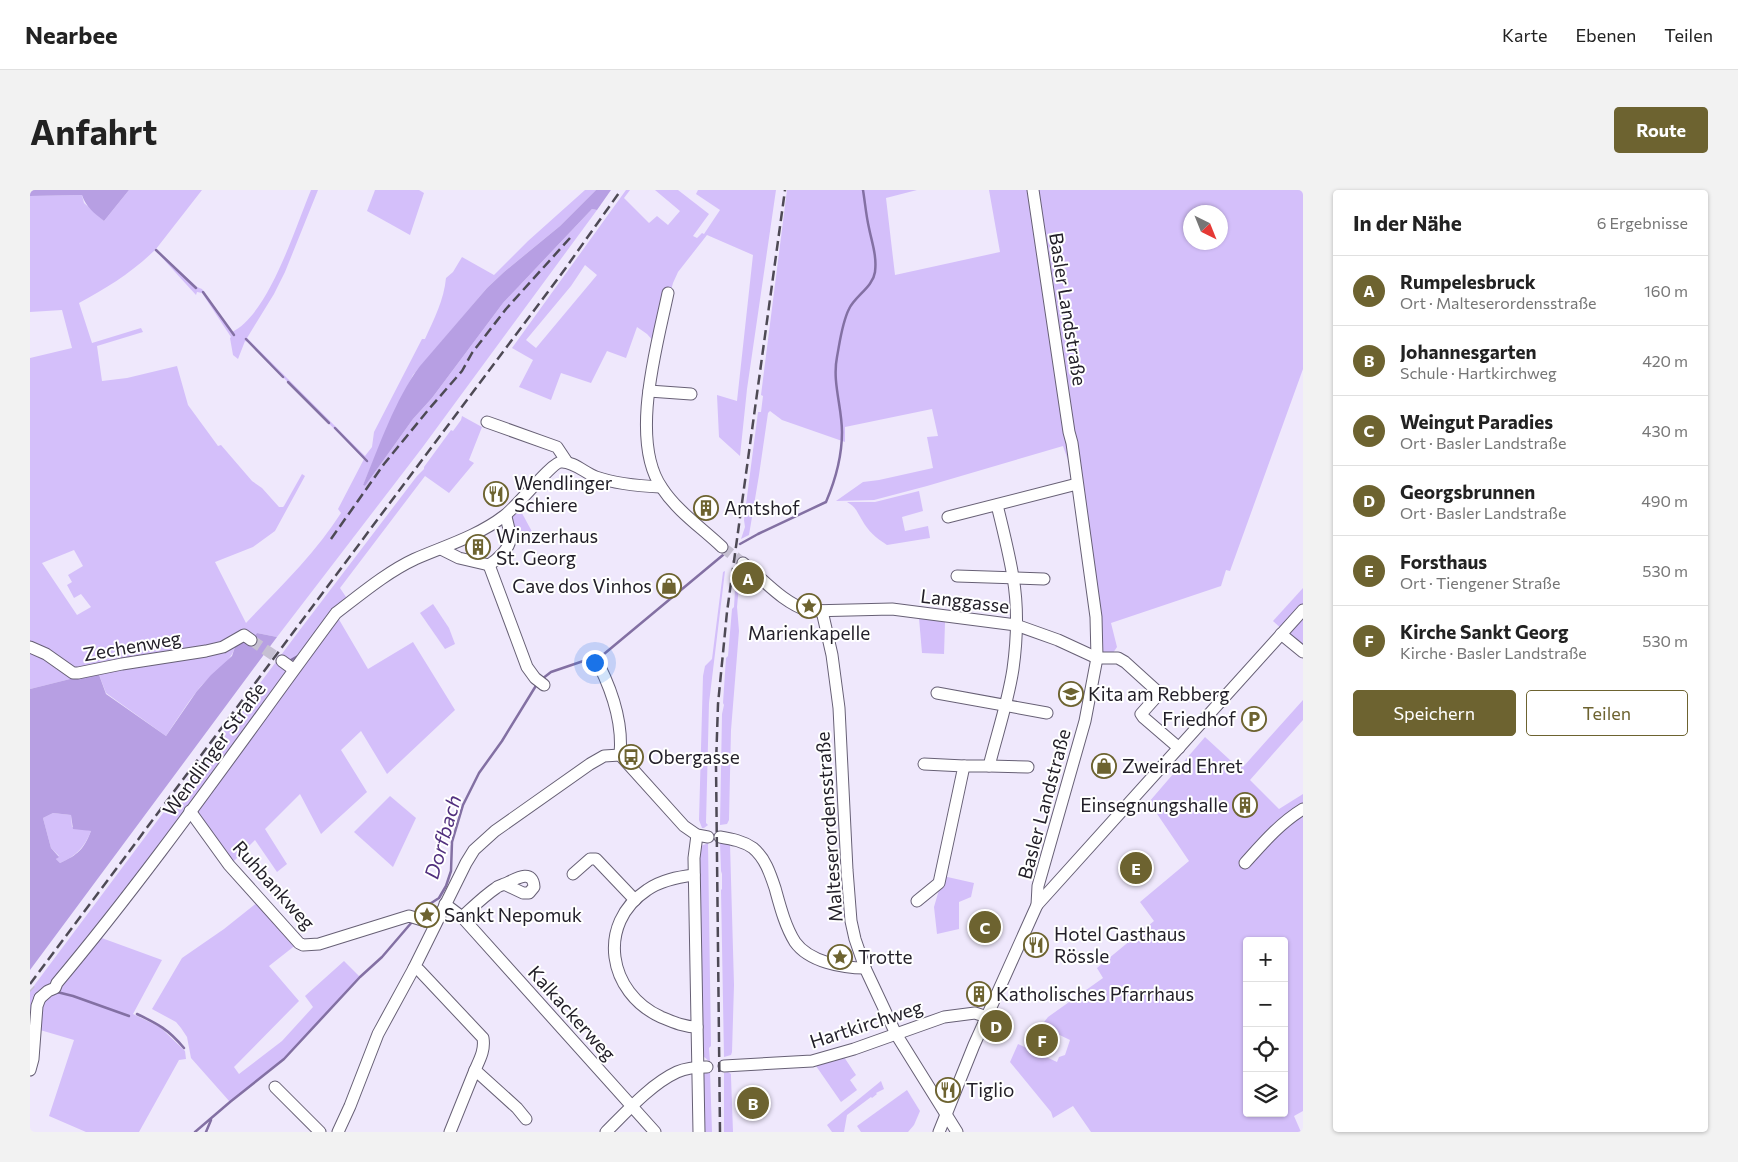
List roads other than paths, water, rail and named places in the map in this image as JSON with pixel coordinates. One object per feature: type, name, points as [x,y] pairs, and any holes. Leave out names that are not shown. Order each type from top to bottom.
[{"type":"street","name":"Basler Landstraße","points":[[939,1132],[969,1057],[1037,905],[1038,886],[1085,721],[1097,658],[1096,617],[1072,443],[1068,432],[1033,190]]},
{"type":"street","points":[[668,293],[649,391],[646,425],[647,449],[654,475],[672,503],[722,548]]},
{"type":"street","points":[[649,391],[691,394]]},
{"type":"street","points":[[487,422],[557,447],[566,462],[594,476],[623,484],[660,486]]},
{"type":"street","name":"Wendlinger Straße","points":[[36,994],[55,988],[56,983],[98,933],[336,613],[363,592],[414,560],[441,549],[506,516],[554,465],[560,461],[566,462]]},
{"type":"street","points":[[948,517],[1077,484]]},
{"type":"street","points":[[989,766],[999,724],[1006,705],[1013,668],[1016,625],[1013,579],[998,505]]},
{"type":"street","points":[[441,549],[459,558],[489,564],[494,562],[507,547],[510,540],[506,516]]},
{"type":"street","points":[[743,563],[788,601],[809,611],[822,612]]},
{"type":"street","points":[[489,564],[527,668],[541,682]]},
{"type":"street","points":[[957,576],[1044,580]]},
{"type":"street","name":"Langgasse","points":[[822,612],[875,608],[892,609],[1016,625],[1058,640],[1097,658]]},
{"type":"street","points":[[1037,905],[1303,610]]},
{"type":"street","name":"Malteserordensstraße","points":[[822,612],[832,655],[839,708],[844,829],[851,922],[855,939],[865,968],[896,1034],[957,1132]]},
{"type":"street","points":[[1281,634],[1303,652]]},
{"type":"street","name":"Zechenweg","points":[[30,647],[73,673],[78,673],[206,651],[247,637]]},
{"type":"street","points":[[1097,658],[1118,658],[1157,690],[1158,696],[1141,714],[1179,748]]},
{"type":"street","points":[[282,661],[293,670]]},
{"type":"street","points":[[599,665],[615,702],[621,738],[620,755],[676,819],[684,826],[703,836],[695,843],[694,875],[697,1027],[702,1067],[699,1132]]},
{"type":"street","points":[[937,693],[1047,713]]},
{"type":"street","points":[[338,1132],[378,1034],[414,968],[466,863],[484,840],[590,764],[604,756],[620,755]]},
{"type":"street","points":[[924,764],[1028,767]]},
{"type":"street","points":[[917,901],[939,882],[964,766]]},
{"type":"street","points":[[1245,863],[1280,826],[1303,809]]},
{"type":"street","name":"Ruhbankweg","points":[[190,811],[229,864],[299,943],[303,945],[318,944],[368,928],[416,918],[435,924]]},
{"type":"street","points":[[720,837],[752,847],[762,859],[771,875],[787,924],[796,942],[803,950],[824,961],[865,968]]},
{"type":"street","points":[[572,874],[590,859],[596,859],[634,900]]},
{"type":"street","points":[[694,875],[678,877],[653,886],[634,900],[621,919],[615,936],[614,955],[616,969],[634,999],[650,1012],[688,1027],[697,1027]]},
{"type":"street","points":[[462,917],[497,887],[504,884]]},
{"type":"street","name":"Kalkackerweg","points":[[445,904],[462,917],[655,1132]]},
{"type":"street","points":[[414,968],[419,970],[483,1038],[485,1046],[450,1132]]},
{"type":"street","points":[[30,1070],[37,1006],[36,994]]},
{"type":"street","name":"Hartkirchweg","points":[[724,1066],[812,1061],[854,1049],[954,1015],[974,1012],[987,1016]]},
{"type":"street","points":[[606,1132],[631,1107],[668,1077],[677,1072],[702,1067]]},
{"type":"street","points":[[475,1070],[517,1108],[526,1119]]},
{"type":"street","points":[[275,1086],[320,1132]]},
{"type":"waterway","name":"Dorfbach","points":[[740,544],[826,502],[832,485],[842,441],[842,423],[836,385],[836,366],[841,332],[849,309],[871,282],[875,272],[875,255],[863,190]]},
{"type":"waterway","points":[[156,250],[196,288]]},
{"type":"waterway","points":[[203,292],[234,335]]},
{"type":"waterway","points":[[246,339],[283,377]]},
{"type":"waterway","points":[[288,382],[329,423]]},
{"type":"waterway","points":[[335,428],[367,461]]},
{"type":"waterway","name":"Dorfbach","points":[[542,679],[551,672],[604,654],[723,555]]},
{"type":"waterway","points":[[291,660],[298,656]]},
{"type":"waterway","name":"Dorfbach","points":[[417,916],[425,907],[439,898],[446,886],[451,871],[452,842],[463,805],[479,773],[502,741],[537,684]]},
{"type":"waterway","name":"Dorfbach","points":[[195,1132],[284,1059],[360,977],[382,957],[412,922]]},
{"type":"waterway","points":[[57,992],[129,1016]]},
{"type":"waterway","points":[[137,1014],[162,1028],[184,1048]]},
{"type":"waterway","name":"Dorfbach","points":[[206,1132],[211,1120]]},
{"type":"tunnel","points":[[722,547],[743,563]]},
{"type":"tunnel","points":[[251,640],[282,661]]},
{"type":"railway","points":[[30,984],[565,269],[621,190]]},
{"type":"railway","points":[[720,1132],[716,765],[718,704],[727,612],[785,190]]},
{"type":"railway","points":[[331,539],[384,464],[462,371],[472,353],[506,309],[570,238]]},
{"type":"place","name":"Wendlinger Schiere","points":[[496,494]]},
{"type":"place","name":"Amtshof","points":[[706,508]]},
{"type":"place","name":"Winzerhaus St. Georg","points":[[478,547]]},
{"type":"place","name":"Rumpelesbruck","points":[[748,578]]},
{"type":"place","name":"Cave dos Vinhos","points":[[669,586]]},
{"type":"place","name":"Marienkapelle","points":[[809,606]]},
{"type":"place","name":"Kita am Rebberg","points":[[1071,694]]},
{"type":"place","name":"Friedhof","points":[[1254,719]]},
{"type":"place","name":"Obergasse","points":[[631,757]]},
{"type":"place","name":"Zweirad Ehret","points":[[1104,766]]},
{"type":"place","name":"Einsegnungshalle","points":[[1245,805]]},
{"type":"place","name":"Forsthaus","points":[[1136,868]]},
{"type":"place","name":"Sankt Nepomuk","points":[[427,915]]},
{"type":"place","name":"Weingut Paradies","points":[[985,927]]},
{"type":"place","name":"Hotel Gasthaus Rössle","points":[[1036,945]]},
{"type":"place","name":"Trotte","points":[[840,957]]},
{"type":"place","name":"Katholisches Pfarrhaus","points":[[979,994]]},
{"type":"place","name":"Georgsbrunnen","points":[[996,1026]]},
{"type":"place","name":"Kirche Sankt Georg","points":[[1042,1040]]},
{"type":"place","name":"Tiglio","points":[[948,1090]]},
{"type":"place","name":"Johannesgarten","points":[[753,1103]]}]
